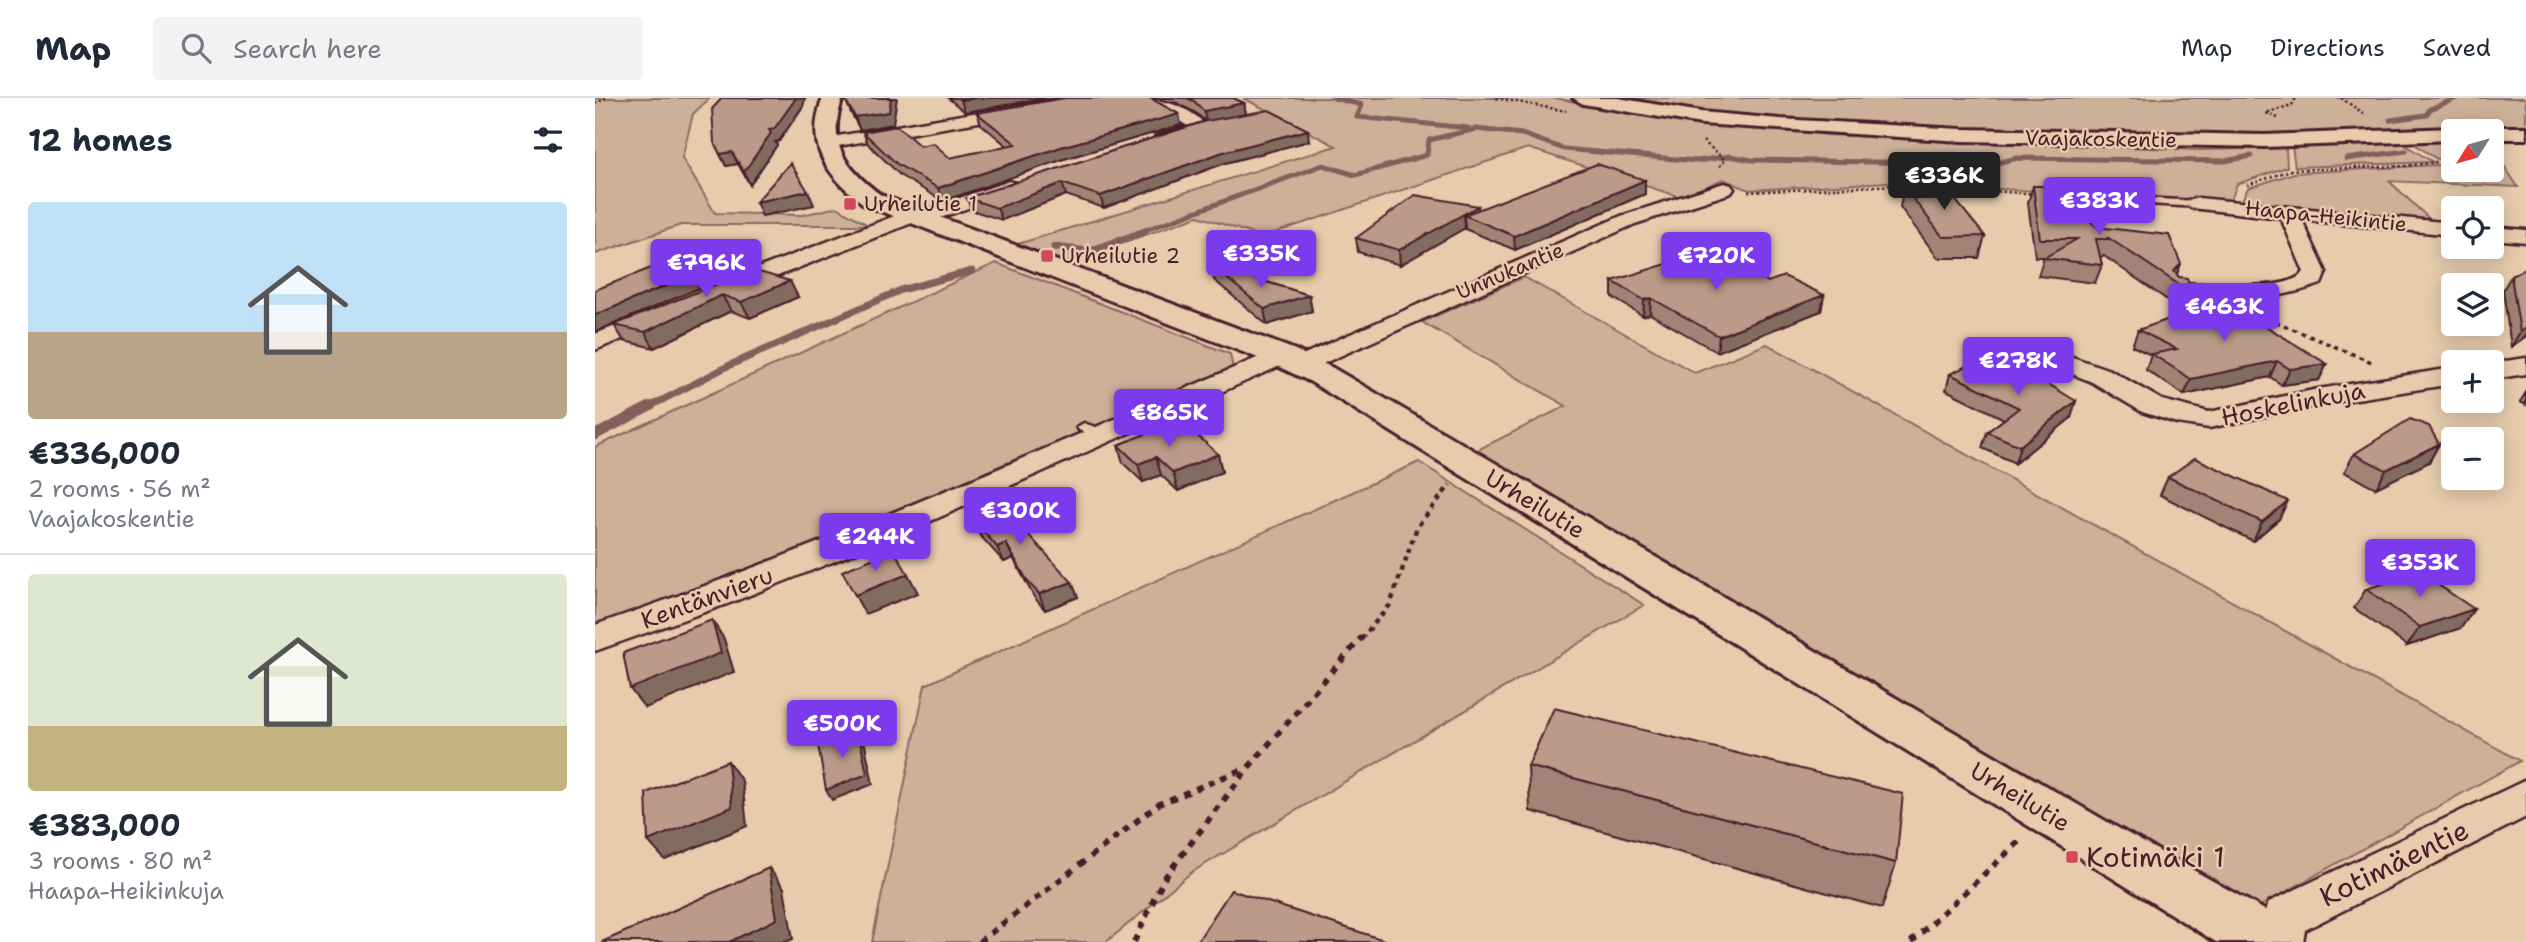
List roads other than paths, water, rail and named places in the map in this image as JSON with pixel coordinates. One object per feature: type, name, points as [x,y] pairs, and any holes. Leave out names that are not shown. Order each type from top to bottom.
[{"type":"street","points":[[833,98],[824,124],[826,143],[1090,98]]},
{"type":"street","points":[[1146,98],[1204,128],[1149,143]]},
{"type":"street","name":"Vaajakoskentie","points":[[1583,98],[1689,116],[1780,125],[1961,135],[2265,141],[2441,134]]},
{"type":"street","points":[[2504,133],[2526,133]]},
{"type":"street","name":"Urheilutie","points":[[826,143],[836,166],[851,184],[873,200],[1292,360],[2090,839],[2267,942]]},
{"type":"street","points":[[705,297],[915,217],[1032,179]]},
{"type":"street","name":"Unnukantie","points":[[1292,360],[1321,353],[1627,220],[1724,189]]},
{"type":"street","name":"Haapa-Heikintie","points":[[2198,204],[2441,228]]},
{"type":"street","points":[[2180,288],[2203,293],[2296,286],[2313,279],[2315,272],[2288,212]]},
{"type":"street","points":[[2504,234],[2526,236]]},
{"type":"street","points":[[595,343],[681,307]]},
{"type":"street","name":"Kentänvieru","points":[[595,638],[718,595],[884,530],[1094,431],[1292,360]]},
{"type":"street","name":"Hoskelinkuja","points":[[2061,361],[2101,376],[2152,406],[2177,415],[2209,420],[2318,397],[2441,378]]},
{"type":"street","points":[[2504,369],[2526,366]]},
{"type":"street","name":"Kotimäentie","points":[[2279,942],[2285,917],[2526,797]]},
{"type":"lane","points":[[2083,198],[2198,204]]},
{"type":"waterway","points":[[1334,98],[1362,105],[1357,117],[1468,128]]},
{"type":"waterway","points":[[2390,120],[2426,115],[2430,109],[2457,98]]},
{"type":"waterway","points":[[1140,232],[1323,165],[1355,175],[1427,155],[1429,140],[1476,129],[1522,134],[1564,149],[1697,161],[1730,156],[1752,160],[1993,164],[2017,158],[2225,161],[2251,156]]},
{"type":"waterway","points":[[2346,159],[2406,151]]},
{"type":"waterway","points":[[1054,247],[1089,251],[1145,231]]},
{"type":"waterway","points":[[647,408],[728,366],[901,290],[972,271]]},
{"type":"waterway","points":[[595,435],[651,406]]},
{"type":"place","name":"Urheilutie 1","points":[[850,204]]},
{"type":"place","name":"Urheilutie 2","points":[[1047,256]]},
{"type":"place","name":"Kotimäki 1","points":[[2072,857]]}]
